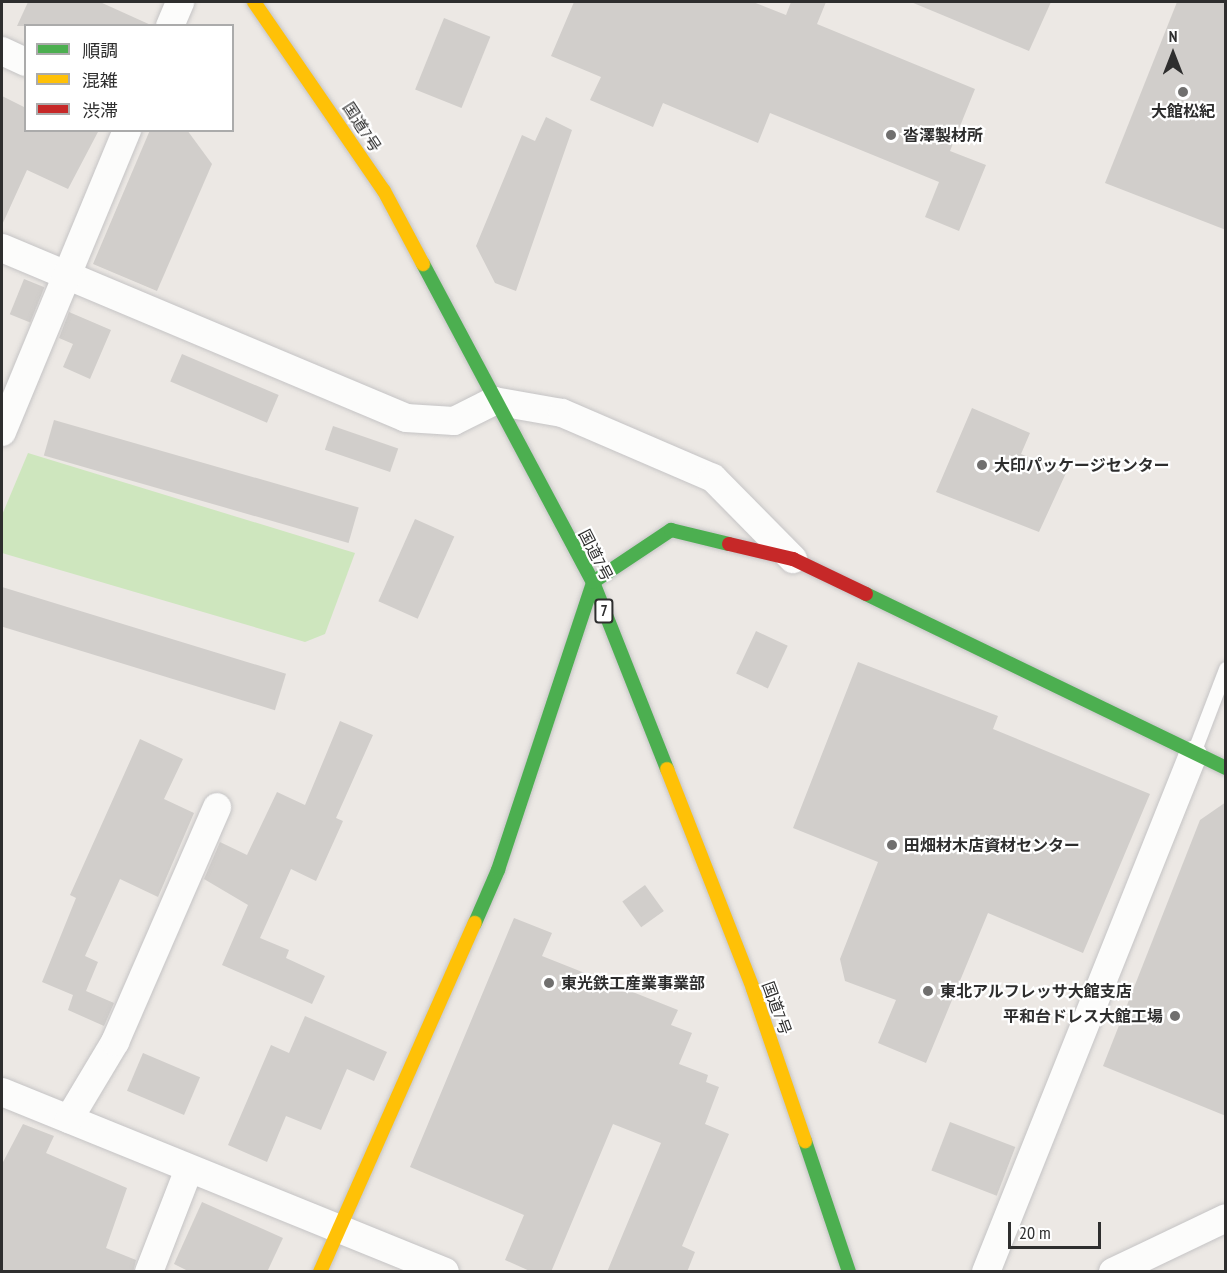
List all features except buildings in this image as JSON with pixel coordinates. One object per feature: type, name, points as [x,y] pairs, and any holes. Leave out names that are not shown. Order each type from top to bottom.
[{"type":"main road","name":"国道7号","points":[[254,2],[384,191],[494,401],[593,582],[753,989],[849,1272]]},
{"type":"main road","points":[[320,1272],[498,870],[593,582],[672,530],[793,560],[1193,755],[1226,768]]},
{"type":"street","points":[[171,24],[180,2]]},
{"type":"street","points":[[2,51],[24,61]]},
{"type":"street","points":[[2,432],[127,132]]},
{"type":"street","points":[[2,248],[406,418],[454,421],[494,401],[562,413],[713,478],[793,560]]},
{"type":"street","points":[[987,1272],[1193,755]]},
{"type":"street","points":[[69,1119],[115,1042],[217,807]]},
{"type":"street","points":[[2,1092],[339,1231],[445,1272]]},
{"type":"street","points":[[149,1272],[189,1169]]},
{"type":"street","points":[[1113,1272],[1226,1218]]},
{"type":"lane","points":[[1193,755],[1226,669]]},
{"type":"green space","points":[[28,453],[355,553],[325,634],[305,642],[2,553],[2,515]]},
{"type":"traffic: fast","points":[[423,264],[593,582],[667,769]]},
{"type":"traffic: fast","points":[[475,923],[498,870],[593,582],[671,530],[729,544]]},
{"type":"traffic: fast","points":[[866,594],[1226,768]]},
{"type":"traffic: fast","points":[[805,1141],[849,1272]]},
{"type":"traffic: slow","points":[[254,2],[384,191],[423,264]]},
{"type":"traffic: slow","points":[[667,769],[753,989],[805,1141]]},
{"type":"traffic: slow","points":[[320,1272],[475,923]]},
{"type":"traffic: jam","points":[[729,544],[793,559],[866,594]]},
{"type":"place","name":"大館松紀","points":[[1183,92]]},
{"type":"place","name":"沓澤製材所","points":[[891,135]]},
{"type":"place","name":"大印パッケージセンター","points":[[982,465]]},
{"type":"place","name":"田畑材木店資材センター","points":[[892,845]]},
{"type":"place","name":"東光鉄工産業事業部","points":[[549,983]]},
{"type":"place","name":"東北アルフレッサ大館支店","points":[[928,991]]},
{"type":"place","name":"平和台ドレス大館工場","points":[[1175,1016]]}]
